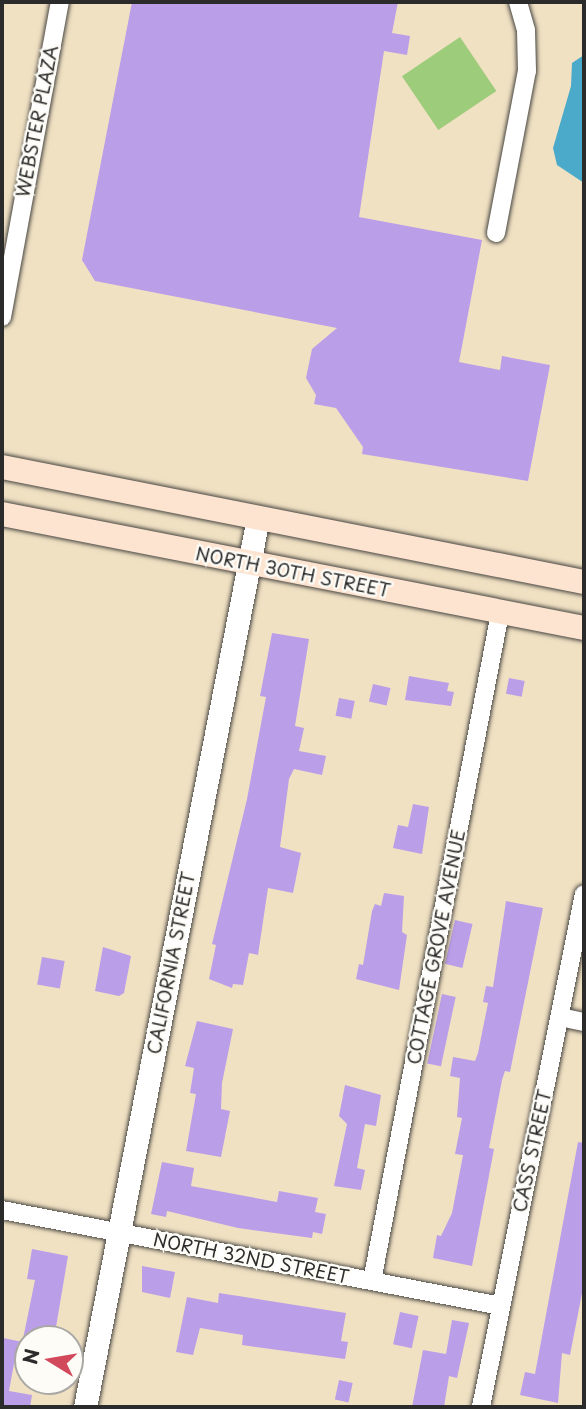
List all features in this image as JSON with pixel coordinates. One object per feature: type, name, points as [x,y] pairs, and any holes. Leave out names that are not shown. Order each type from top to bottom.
[{"type":"main road","points":[[2,467],[584,582]]},
{"type":"main road","name":"NORTH 30TH STREET","points":[[2,514],[584,628]]},
{"type":"street","name":"WEBSTER PLAZA","points":[[2,317],[4,285],[60,2]]},
{"type":"street","points":[[496,233],[527,71],[519,2]]},
{"type":"street","name":"CALIFORNIA STREET","points":[[85,1407],[258,518]]},
{"type":"street","name":"COTTAGE GROVE AVENUE","points":[[372,1281],[500,612]]},
{"type":"street","name":"CASS STREET","points":[[481,1407],[584,894]]},
{"type":"street","points":[[560,1017],[584,1022]]},
{"type":"street","name":"NORTH 32ND STREET","points":[[2,1210],[501,1306]]},
{"type":"green space","points":[[460,37],[496,91],[438,130],[402,76]]},
{"type":"water","points":[[584,55],[584,183],[557,165],[553,148],[571,86],[572,63]]},
{"type":"building","points":[[132,2],[398,2],[392,33],[410,36],[407,55],[384,51],[359,217],[482,240],[459,362],[500,370],[502,356],[550,365],[528,481],[362,454],[363,447],[336,408],[314,404],[316,395],[306,378],[312,349],[337,328],[95,281],[82,260]]},
{"type":"building","points":[[272,633],[309,639],[295,726],[304,728],[299,751],[326,756],[322,775],[294,769],[289,779],[280,847],[301,853],[293,893],[268,888],[258,955],[249,953],[243,985],[233,984],[232,988],[209,979],[216,945],[212,944],[247,799],[266,697],[260,696]]},
{"type":"building","points":[[409,676],[449,683],[447,691],[454,692],[451,706],[405,700]]},
{"type":"building","points":[[509,678],[525,681],[522,697],[506,694]]},
{"type":"building","points":[[373,684],[391,688],[386,706],[369,702]]},
{"type":"building","points":[[339,698],[355,701],[351,719],[336,716]]},
{"type":"building","points":[[413,804],[429,807],[422,854],[393,848],[398,825],[408,827]]},
{"type":"building","points":[[384,893],[404,896],[402,932],[407,935],[399,990],[356,979],[359,964],[363,965],[372,911],[375,904],[381,906]]},
{"type":"building","points":[[506,901],[543,908],[510,1072],[505,1071],[502,1080],[489,1148],[494,1149],[472,1266],[433,1258],[437,1235],[441,1236],[452,1213],[463,1155],[455,1154],[462,1118],[457,1117],[460,1078],[450,1076],[453,1057],[475,1061],[478,1053],[488,1003],[483,1002],[486,986],[493,987]]},
{"type":"building","points":[[455,920],[473,924],[462,968],[445,964]]},
{"type":"building","points":[[103,947],[131,956],[124,993],[119,996],[95,991]]},
{"type":"building","points":[[42,957],[65,961],[60,989],[37,985]]},
{"type":"building","points":[[442,994],[456,997],[441,1066],[427,1063]]},
{"type":"building","points":[[197,1021],[233,1029],[222,1083],[221,1109],[230,1111],[221,1157],[186,1151],[196,1094],[190,1093],[194,1068],[185,1066]]},
{"type":"building","points":[[345,1085],[381,1095],[376,1126],[365,1124],[357,1168],[365,1170],[361,1190],[334,1186],[347,1124],[339,1116]]},
{"type":"building","points":[[578,1142],[584,1143],[584,1283],[570,1355],[562,1353],[558,1403],[520,1395],[525,1372],[535,1374]]},
{"type":"building","points":[[162,1162],[194,1168],[191,1186],[277,1202],[279,1191],[318,1198],[315,1212],[326,1214],[322,1234],[313,1232],[312,1238],[238,1228],[167,1211],[166,1217],[151,1214]]},
{"type":"building","points":[[32,1249],[68,1256],[56,1325],[26,1325],[35,1280],[27,1279]]},
{"type":"building","points":[[142,1266],[175,1272],[170,1298],[142,1292]]},
{"type":"building","points":[[219,1293],[346,1313],[341,1341],[348,1342],[345,1359],[242,1345],[243,1335],[200,1328],[193,1355],[176,1352],[187,1297],[218,1303]]},
{"type":"building","points":[[400,1312],[419,1316],[412,1348],[393,1344]]},
{"type":"building","points":[[452,1320],[469,1323],[457,1378],[449,1376],[444,1407],[412,1407],[423,1350],[446,1354]]},
{"type":"building","points":[[3,1338],[14,1340],[14,1364],[9,1391],[14,1392],[14,1395],[32,1395],[30,1407],[2,1407]]},
{"type":"building","points":[[339,1380],[353,1383],[349,1402],[335,1400]]}]
